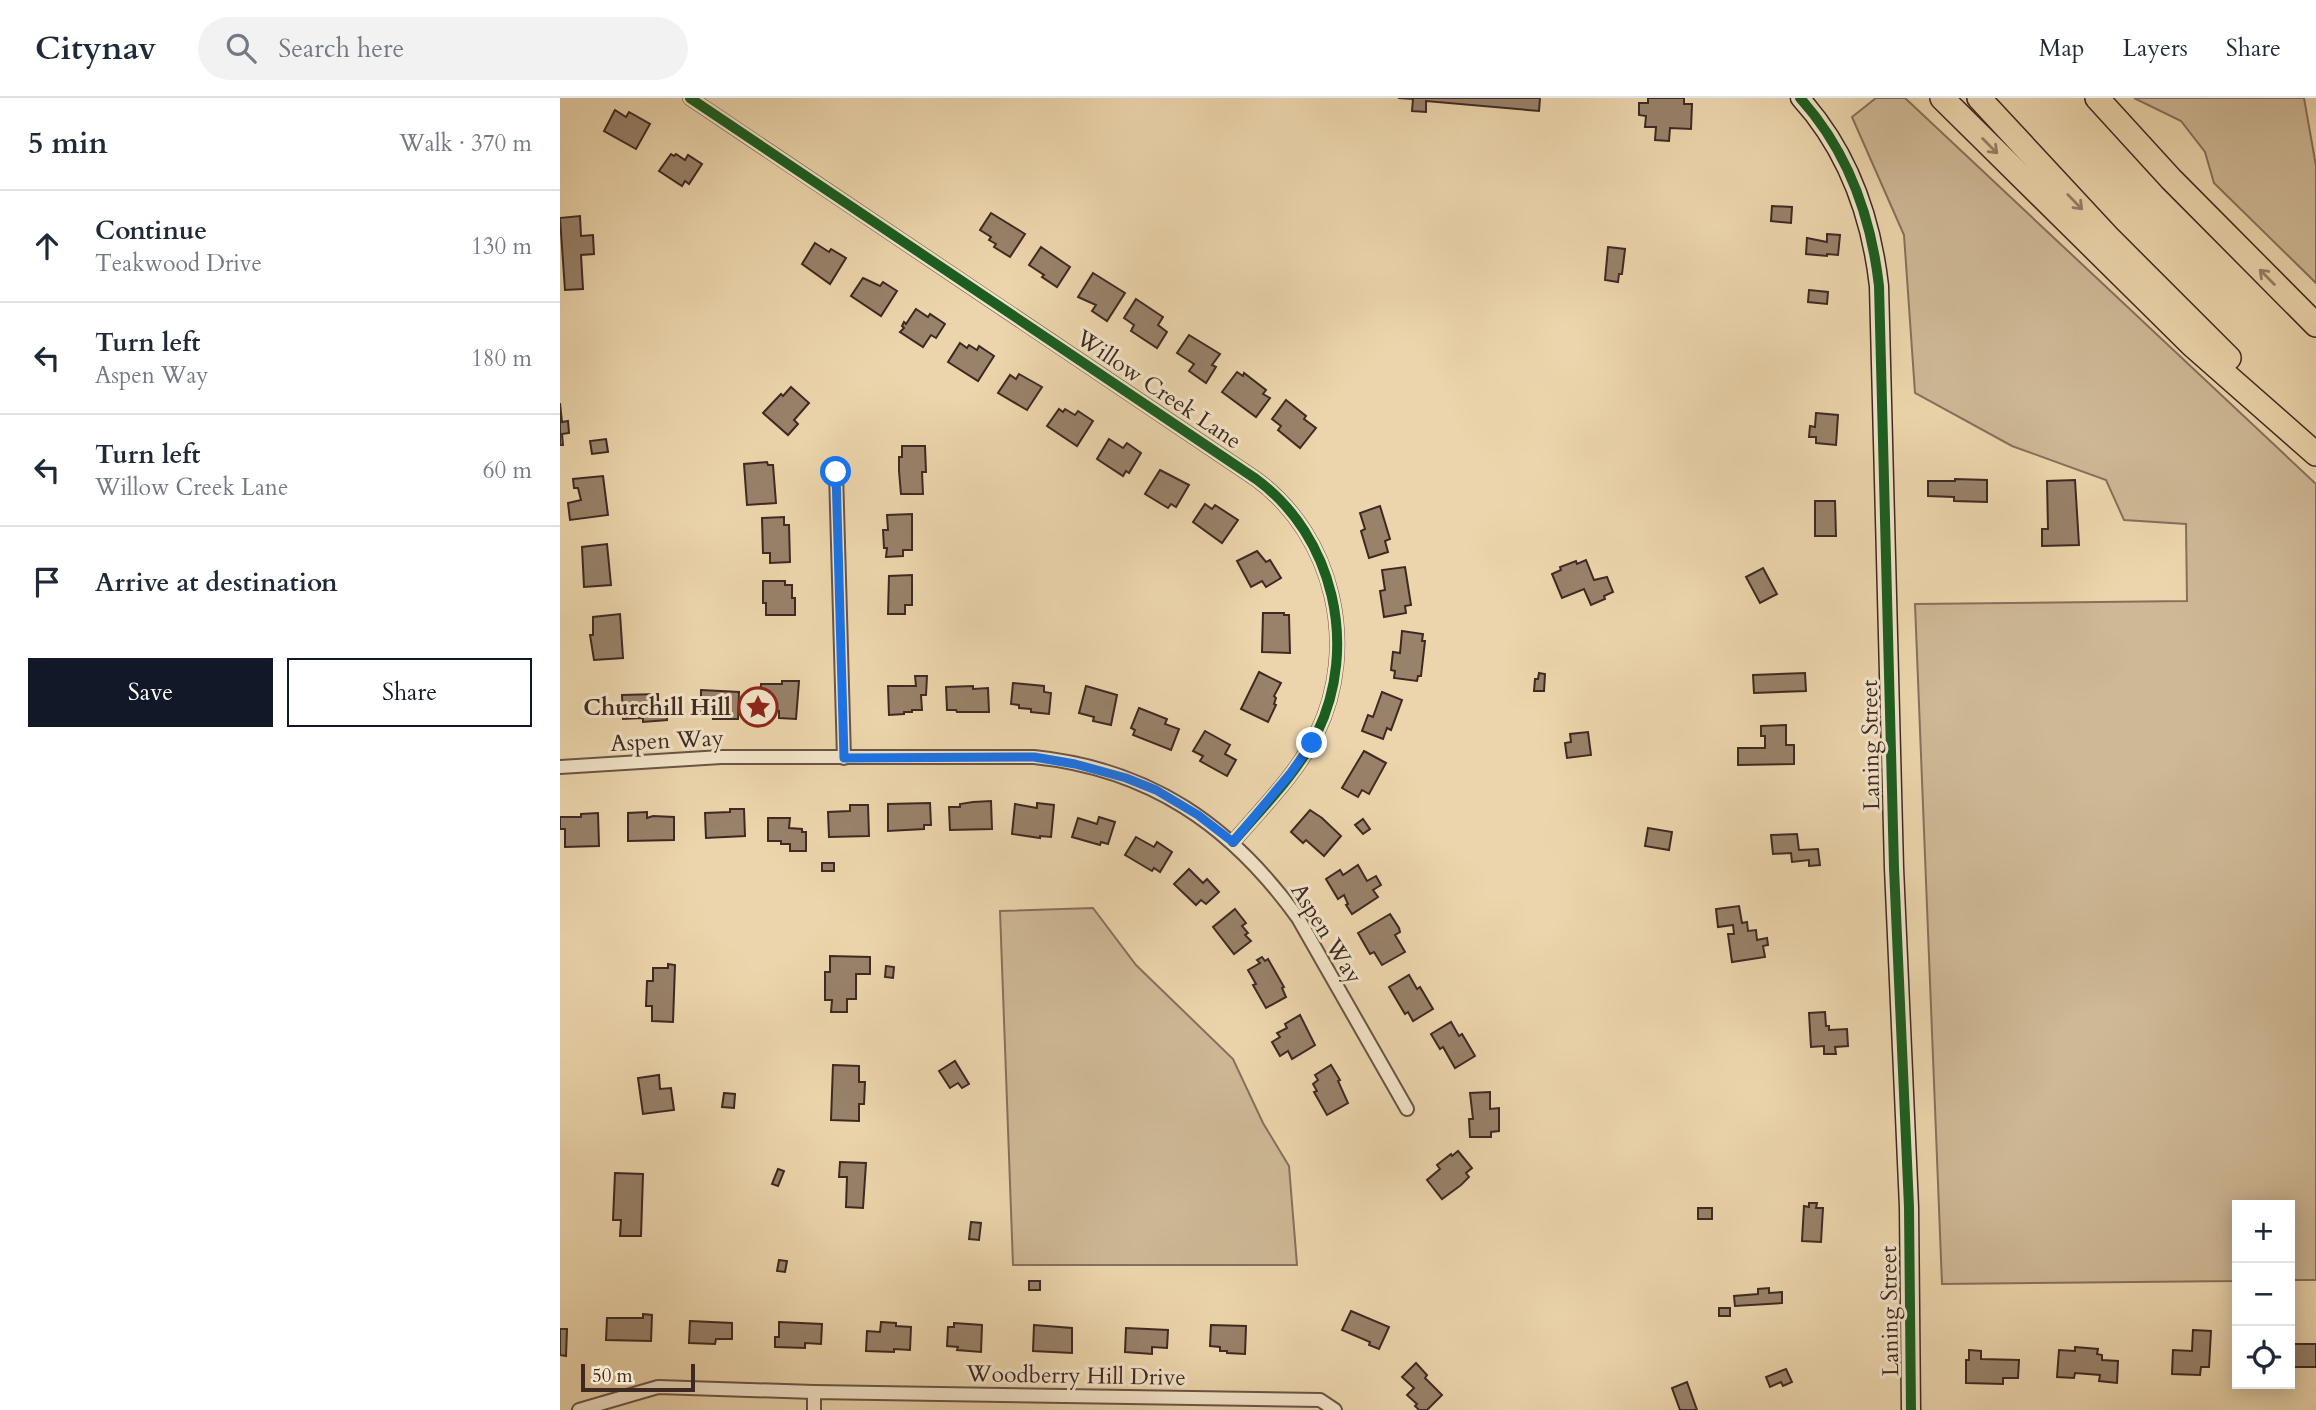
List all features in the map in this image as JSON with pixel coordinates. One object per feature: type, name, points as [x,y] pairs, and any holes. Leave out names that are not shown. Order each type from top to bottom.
[{"type":"highway","points":[[1942,98],[2192,345],[2316,454]]},
{"type":"highway","points":[[1979,98],[2110,239],[2316,444]]},
{"type":"highway","points":[[2097,98],[2171,179],[2316,325]]},
{"type":"street","name":"Willow Creek Lane","points":[[690,98],[1256,479],[1280,500],[1299,524],[1320,559],[1335,604],[1337,636],[1331,690],[1320,726],[1307,751],[1233,842]]},
{"type":"street","name":"Laning Street","points":[[1800,98],[1826,131],[1857,188],[1875,251],[1879,286],[1894,868],[1909,1207],[1910,1410]]},
{"type":"street","points":[[836,472],[844,758]]},
{"type":"street","name":"Aspen Way","points":[[560,767],[721,757],[1034,757],[1075,764],[1126,778],[1156,790],[1198,815],[1233,842],[1262,871],[1298,918],[1407,1109]]},
{"type":"street","name":"Woodberry Hill Drive","points":[[579,1410],[658,1387],[1320,1400],[1335,1410]]},
{"type":"street","points":[[814,1392],[814,1410]]},
{"type":"shaded area","points":[[1876,98],[1905,98],[2316,484],[2316,1280],[2295,1280],[2295,1200],[2232,1200],[2232,1281],[1942,1284],[1915,604],[2187,601],[2186,524],[2124,520],[2106,480],[2012,446],[1915,393],[1904,235],[1852,117]]},
{"type":"shaded area","points":[[2134,98],[2304,98],[2316,166],[2316,283],[2214,183],[2205,152],[2181,121]]},
{"type":"shaded area","points":[[1093,908],[1136,965],[1233,1059],[1263,1123],[1289,1166],[1297,1265],[1013,1265],[1000,911]]},
{"type":"building","points":[[1398,98],[1540,98],[1539,111],[1426,101],[1426,112],[1412,111],[1413,99]]},
{"type":"building","points":[[1648,98],[1684,98],[1684,104],[1692,104],[1691,129],[1670,128],[1669,141],[1655,140],[1656,127],[1645,127],[1646,116],[1639,115],[1639,103],[1648,103]]},
{"type":"building","points":[[615,110],[626,117],[629,112],[650,124],[636,149],[604,131]]},
{"type":"building","points":[[671,154],[685,160],[688,155],[702,164],[689,184],[685,181],[682,186],[659,171]]},
{"type":"building","points":[[1772,206],[1792,207],[1791,223],[1771,221]]},
{"type":"building","points":[[991,213],[1025,234],[1010,257],[994,247],[996,244],[989,240],[991,237],[980,230]]},
{"type":"building","points":[[580,216],[581,236],[593,235],[594,254],[581,255],[583,289],[565,290],[560,218]]},
{"type":"building","points":[[1827,234],[1840,235],[1838,255],[1806,254],[1807,238],[1827,242]]},
{"type":"building","points":[[815,243],[846,258],[830,284],[802,264]]},
{"type":"building","points":[[1041,247],[1070,267],[1057,287],[1029,265]]},
{"type":"building","points":[[1608,247],[1625,249],[1622,274],[1619,274],[1618,282],[1605,280]]},
{"type":"building","points":[[1093,273],[1125,293],[1107,321],[1092,311],[1096,305],[1078,297]]},
{"type":"building","points":[[863,278],[880,286],[883,282],[897,291],[881,316],[851,296]]},
{"type":"building","points":[[1809,290],[1828,292],[1827,304],[1808,302]]},
{"type":"building","points":[[1136,299],[1163,317],[1158,325],[1167,332],[1157,348],[1131,331],[1134,325],[1124,318]]},
{"type":"building","points":[[916,309],[945,324],[936,338],[931,335],[923,347],[900,332],[904,328],[904,322],[906,324]]},
{"type":"building","points":[[1189,335],[1220,354],[1212,365],[1216,367],[1206,383],[1189,371],[1194,364],[1177,353]]},
{"type":"building","points":[[960,343],[977,350],[979,346],[994,356],[978,381],[948,362]]},
{"type":"building","points":[[1237,372],[1243,376],[1244,373],[1266,390],[1263,394],[1270,398],[1256,417],[1222,392]]},
{"type":"building","points":[[1019,374],[1042,387],[1027,410],[998,393],[1010,375],[1016,379]]},
{"type":"building","points":[[791,387],[809,403],[794,420],[798,424],[788,435],[763,413]]},
{"type":"building","points":[[1286,400],[1316,428],[1300,448],[1278,430],[1281,426],[1272,419]]},
{"type":"building","points":[[560,403],[562,422],[568,421],[569,433],[562,434],[563,445],[560,445]]},
{"type":"building","points":[[1059,409],[1063,412],[1065,409],[1075,415],[1078,411],[1093,421],[1077,446],[1047,426]]},
{"type":"building","points":[[1816,413],[1838,415],[1836,445],[1816,443],[1816,437],[1809,437],[1810,426],[1815,427]]},
{"type":"building","points":[[606,439],[608,452],[592,454],[590,441]]},
{"type":"building","points":[[1109,439],[1123,448],[1127,443],[1141,453],[1129,473],[1126,471],[1123,476],[1097,459]]},
{"type":"building","points":[[902,446],[925,446],[923,494],[901,494],[899,457],[902,457]]},
{"type":"building","points":[[767,462],[768,465],[773,465],[776,503],[747,505],[744,464]]},
{"type":"building","points":[[1160,470],[1189,485],[1176,507],[1171,504],[1168,508],[1145,494]]},
{"type":"building","points":[[603,476],[608,515],[570,520],[568,503],[581,500],[578,488],[574,488],[573,479]]},
{"type":"building","points":[[1987,480],[1987,502],[1954,501],[1954,497],[1928,496],[1928,481]]},
{"type":"building","points":[[2075,480],[2079,545],[2042,546],[2042,529],[2048,529],[2047,481]]},
{"type":"building","points":[[1815,501],[1835,501],[1836,536],[1815,536]]},
{"type":"building","points":[[1205,504],[1212,509],[1215,505],[1238,520],[1222,543],[1193,522]]},
{"type":"building","points":[[1380,506],[1390,539],[1385,541],[1388,552],[1369,558],[1361,531],[1365,529],[1360,513]]},
{"type":"building","points":[[912,514],[912,550],[903,550],[903,556],[886,557],[883,530],[888,530],[887,515]]},
{"type":"building","points":[[784,517],[784,525],[789,525],[790,562],[770,563],[770,553],[763,553],[762,518]]},
{"type":"building","points":[[607,544],[611,585],[584,587],[582,547]]},
{"type":"building","points":[[1257,551],[1266,562],[1270,560],[1281,578],[1266,587],[1262,581],[1251,587],[1237,561]]},
{"type":"building","points":[[1586,560],[1594,580],[1607,577],[1613,592],[1591,605],[1584,589],[1562,598],[1552,574],[1561,570],[1560,567]]},
{"type":"building","points":[[1405,567],[1411,605],[1405,606],[1406,613],[1384,617],[1380,591],[1385,590],[1382,570]]},
{"type":"building","points":[[1763,568],[1777,594],[1760,603],[1746,577]]},
{"type":"building","points":[[912,575],[912,605],[905,605],[905,614],[888,614],[889,576]]},
{"type":"building","points":[[763,581],[785,581],[785,585],[792,585],[795,615],[766,615]]},
{"type":"building","points":[[1263,613],[1289,615],[1290,653],[1262,652]]},
{"type":"building","points":[[620,614],[623,658],[594,660],[590,635],[593,635],[593,617]]},
{"type":"building","points":[[1402,631],[1423,634],[1422,641],[1425,641],[1421,676],[1418,676],[1417,681],[1394,678],[1395,671],[1391,670],[1393,652],[1400,653]]},
{"type":"building","points":[[1259,672],[1281,683],[1274,696],[1276,705],[1268,722],[1241,709]]},
{"type":"building","points":[[1539,673],[1545,674],[1544,691],[1534,691],[1535,679],[1538,679]]},
{"type":"building","points":[[1805,673],[1806,691],[1754,693],[1753,675]]},
{"type":"building","points":[[915,676],[927,676],[926,695],[921,695],[922,710],[889,715],[888,686],[916,686]]},
{"type":"building","points":[[782,681],[799,681],[796,719],[779,718],[779,711],[764,710],[760,707],[761,684],[782,684]]},
{"type":"building","points":[[1013,683],[1044,686],[1044,692],[1051,693],[1049,714],[1031,712],[1031,709],[1011,704]]},
{"type":"building","points":[[973,686],[973,689],[988,688],[989,712],[947,710],[946,687]]},
{"type":"building","points":[[1086,686],[1117,695],[1111,725],[1093,721],[1094,717],[1079,713]]},
{"type":"building","points":[[701,690],[739,692],[738,719],[713,719],[713,713],[701,713]]},
{"type":"building","points":[[1382,692],[1402,700],[1391,730],[1387,728],[1383,739],[1362,731],[1368,715],[1373,717]]},
{"type":"building","points":[[658,694],[658,705],[666,705],[667,720],[643,722],[643,718],[623,719],[622,695]]},
{"type":"building","points":[[1139,708],[1167,719],[1165,724],[1179,729],[1171,750],[1133,735],[1135,730],[1131,728]]},
{"type":"building","points":[[1786,725],[1786,745],[1794,745],[1794,764],[1738,765],[1738,748],[1765,748],[1765,736],[1761,736],[1761,726]]},
{"type":"building","points":[[1205,731],[1230,745],[1225,754],[1236,760],[1227,776],[1200,761],[1203,756],[1193,751]]},
{"type":"building","points":[[1588,732],[1591,755],[1567,758],[1565,743],[1571,742],[1570,734]]},
{"type":"building","points":[[1364,751],[1386,763],[1369,794],[1362,790],[1358,797],[1342,788]]},
{"type":"building","points":[[991,801],[992,829],[950,830],[949,807]]},
{"type":"building","points":[[930,803],[931,825],[924,825],[924,829],[888,831],[888,804]]},
{"type":"building","points":[[1037,803],[1054,805],[1051,837],[1012,834],[1015,804],[1037,808]]},
{"type":"building","points":[[850,805],[868,805],[869,836],[829,837],[828,812],[850,811]]},
{"type":"building","points":[[730,809],[744,809],[745,836],[706,838],[705,813],[730,812]]},
{"type":"building","points":[[1310,810],[1341,836],[1324,856],[1306,840],[1303,843],[1291,832]]},
{"type":"building","points":[[647,812],[647,818],[674,817],[674,840],[628,841],[628,813]]},
{"type":"building","points":[[598,813],[599,846],[565,847],[565,829],[560,829],[560,817],[581,817],[581,814]]},
{"type":"building","points":[[1099,817],[1115,822],[1108,844],[1101,842],[1100,845],[1072,837],[1078,818],[1097,824]]},
{"type":"building","points":[[768,818],[790,818],[789,828],[806,832],[806,851],[790,851],[790,844],[768,841]]},
{"type":"building","points":[[1363,819],[1370,829],[1363,834],[1355,825]]},
{"type":"building","points":[[1648,828],[1672,832],[1669,850],[1645,846]]},
{"type":"building","points":[[1797,834],[1799,850],[1818,849],[1820,865],[1809,866],[1809,860],[1792,862],[1791,853],[1773,854],[1771,835]]},
{"type":"building","points":[[1136,837],[1154,847],[1157,842],[1172,852],[1160,872],[1154,868],[1152,871],[1125,855]]},
{"type":"building","points":[[822,863],[834,863],[834,871],[822,871]]},
{"type":"building","points":[[1358,865],[1367,881],[1376,876],[1381,885],[1373,890],[1378,897],[1352,914],[1344,895],[1338,899],[1326,879],[1340,870],[1343,875]]},
{"type":"building","points":[[1189,869],[1203,883],[1207,879],[1219,892],[1206,904],[1201,900],[1196,905],[1174,884]]},
{"type":"building","points":[[1739,906],[1742,923],[1747,922],[1748,931],[1756,930],[1757,940],[1767,938],[1768,945],[1763,946],[1765,957],[1732,962],[1728,934],[1734,934],[1733,925],[1718,927],[1716,909]]},
{"type":"building","points":[[1235,909],[1246,923],[1242,926],[1251,941],[1234,954],[1213,927]]},
{"type":"building","points":[[1390,914],[1399,928],[1400,932],[1395,935],[1405,952],[1382,965],[1374,952],[1370,954],[1358,933]]},
{"type":"building","points":[[830,956],[870,957],[870,974],[856,974],[856,999],[847,999],[847,1012],[831,1012],[832,1000],[825,1000],[825,972],[830,972]]},
{"type":"building","points":[[1262,957],[1265,961],[1268,959],[1284,987],[1282,988],[1286,997],[1266,1008],[1248,970],[1260,963],[1257,960]]},
{"type":"building","points":[[668,964],[675,965],[673,1022],[652,1021],[652,1006],[646,1006],[647,981],[653,981],[653,968],[668,968]]},
{"type":"building","points":[[886,966],[894,967],[893,978],[885,977]]},
{"type":"building","points":[[1409,975],[1433,1009],[1413,1021],[1408,1012],[1405,1014],[1389,987]]},
{"type":"building","points":[[1825,1012],[1829,1030],[1847,1029],[1848,1046],[1835,1047],[1836,1054],[1824,1054],[1824,1046],[1811,1047],[1809,1013]]},
{"type":"building","points":[[1300,1015],[1315,1045],[1292,1059],[1288,1051],[1280,1056],[1272,1042],[1280,1037],[1277,1033],[1287,1028],[1285,1024]]},
{"type":"building","points":[[1451,1022],[1475,1056],[1455,1068],[1443,1047],[1440,1049],[1431,1034]]},
{"type":"building","points":[[955,1061],[969,1084],[962,1088],[958,1083],[950,1088],[939,1071]]},
{"type":"building","points":[[833,1065],[859,1066],[859,1082],[865,1082],[864,1104],[859,1104],[859,1121],[831,1120]]},
{"type":"building","points":[[1331,1065],[1348,1103],[1327,1115],[1314,1092],[1317,1091],[1313,1084],[1318,1080],[1315,1075]]},
{"type":"building","points":[[659,1075],[660,1089],[671,1088],[674,1110],[643,1114],[638,1078]]},
{"type":"building","points":[[1490,1092],[1490,1109],[1499,1108],[1499,1131],[1491,1132],[1491,1137],[1470,1137],[1469,1119],[1473,1119],[1470,1093]]},
{"type":"building","points":[[724,1093],[735,1094],[734,1108],[722,1107]]},
{"type":"building","points":[[1458,1151],[1472,1168],[1466,1173],[1469,1177],[1442,1199],[1427,1180],[1440,1169],[1437,1165]]},
{"type":"building","points":[[840,1162],[866,1163],[863,1208],[846,1207],[847,1177],[839,1177]]},
{"type":"building","points":[[778,1169],[784,1171],[778,1186],[772,1184]]},
{"type":"building","points":[[615,1173],[643,1174],[641,1236],[620,1236],[621,1220],[613,1220]]},
{"type":"building","points":[[1809,1203],[1817,1203],[1816,1208],[1823,1208],[1821,1242],[1802,1241],[1804,1206],[1809,1207]]},
{"type":"building","points":[[1698,1208],[1712,1208],[1712,1219],[1698,1219]]},
{"type":"building","points":[[971,1222],[981,1223],[979,1240],[969,1239]]},
{"type":"building","points":[[779,1260],[787,1261],[785,1272],[777,1271]]},
{"type":"building","points":[[1029,1281],[1040,1281],[1040,1290],[1029,1290]]},
{"type":"building","points":[[1769,1288],[1769,1293],[1782,1292],[1782,1303],[1735,1306],[1734,1296],[1758,1294],[1758,1289]]},
{"type":"building","points":[[1719,1308],[1730,1308],[1730,1316],[1719,1316]]},
{"type":"building","points":[[1351,1311],[1389,1327],[1379,1349],[1369,1345],[1370,1342],[1342,1330]]},
{"type":"building","points":[[643,1314],[652,1315],[651,1341],[606,1340],[607,1318],[643,1318]]},
{"type":"building","points":[[690,1321],[732,1323],[732,1339],[716,1339],[715,1344],[689,1343]]},
{"type":"building","points":[[779,1322],[822,1324],[821,1344],[805,1343],[805,1348],[775,1347],[775,1337],[779,1337]]},
{"type":"building","points":[[881,1322],[911,1327],[910,1350],[866,1351],[867,1331],[880,1332]]},
{"type":"building","points":[[954,1323],[982,1325],[981,1352],[957,1350],[958,1347],[947,1346],[948,1327],[954,1327]]},
{"type":"building","points":[[1034,1325],[1072,1328],[1072,1353],[1033,1351]]},
{"type":"building","points":[[1211,1325],[1246,1326],[1245,1354],[1227,1353],[1220,1351],[1220,1347],[1210,1346]]},
{"type":"building","points":[[1126,1328],[1168,1330],[1167,1348],[1152,1347],[1152,1354],[1125,1352]]},
{"type":"building","points":[[560,1329],[567,1329],[566,1356],[560,1355]]},
{"type":"building","points":[[2193,1330],[2211,1331],[2209,1367],[2201,1367],[2200,1375],[2172,1374],[2173,1350],[2192,1351]]},
{"type":"building","points":[[2295,1344],[2316,1344],[2316,1367],[2295,1367]]},
{"type":"building","points":[[2075,1347],[2098,1349],[2097,1354],[2102,1355],[2102,1360],[2118,1361],[2117,1383],[2099,1381],[2100,1375],[2075,1373],[2074,1378],[2057,1377],[2059,1350],[2075,1351]]},
{"type":"building","points":[[1969,1350],[1981,1351],[1981,1359],[2019,1360],[2018,1378],[2003,1378],[2003,1384],[1966,1383]]},
{"type":"building","points":[[1416,1363],[1427,1375],[1425,1378],[1442,1395],[1427,1410],[1419,1410],[1415,1406],[1417,1404],[1407,1395],[1414,1388],[1402,1377]]},
{"type":"building","points":[[1786,1369],[1792,1382],[1783,1386],[1781,1382],[1770,1387],[1766,1377]]},
{"type":"building","points":[[1687,1382],[1697,1410],[1680,1410],[1672,1388]]},
{"type":"cycle path","points":[[690,98],[1256,479],[1283,503],[1304,531],[1321,562],[1332,595],[1337,630],[1336,665],[1330,700],[1317,733],[1300,763],[1233,842]]},
{"type":"cycle path","points":[[1800,98],[1817,118],[1844,162],[1863,210],[1879,286],[1894,868],[1909,1207],[1911,1410]]},
{"type":"place","name":"Churchill Hill","points":[[758,707]]},
{"type":"route","points":[[836,472],[844,758],[1054,759],[1101,770],[1156,790],[1198,815],[1233,842],[1290,774],[1312,743]]}]
